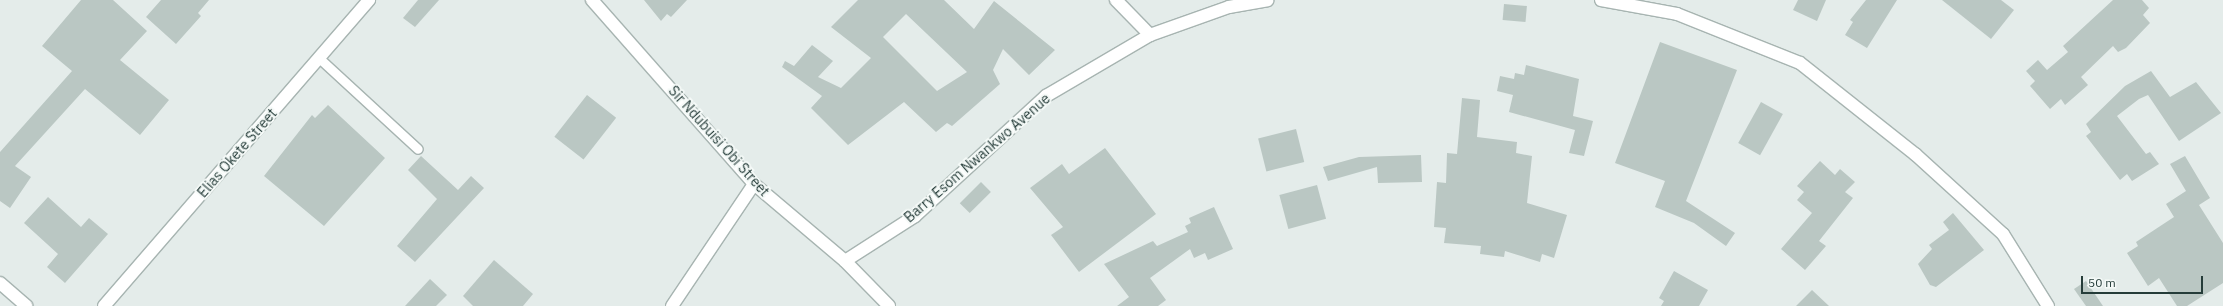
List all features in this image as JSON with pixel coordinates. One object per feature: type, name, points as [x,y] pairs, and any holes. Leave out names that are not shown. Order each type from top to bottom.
[{"type":"street","name":"Elias Okete Street","points":[[104,306],[369,0]]},
{"type":"street","name":"Sir Ndubuisi Obi Street","points":[[592,0],[754,184],[845,261],[889,306]]},
{"type":"street","points":[[1116,0],[1150,35]]},
{"type":"street","name":"Barry Esom Nwankwo Avenue","points":[[845,261],[915,216],[1046,96],[1150,35],[1229,7],[1267,0]]},
{"type":"street","points":[[1601,0],[1677,14],[1800,63],[1915,154],[2003,234],[2048,306]]},
{"type":"street","points":[[672,306],[754,184]]},
{"type":"street","points":[[0,283],[26,306]]},
{"type":"lane","points":[[319,58],[418,149]]},
{"type":"building","points":[[81,0],[113,0],[147,31],[120,60],[169,100],[140,135],[85,89],[15,166],[31,177],[10,208],[0,201],[0,152],[72,71],[42,46]]},
{"type":"building","points":[[161,0],[209,0],[198,13],[201,16],[176,44],[146,17]]},
{"type":"building","points":[[418,0],[439,0],[415,27],[403,18]]},
{"type":"building","points":[[644,0],[687,0],[671,17],[667,14],[661,21]]},
{"type":"building","points":[[858,0],[944,0],[974,29],[994,1],[1055,50],[1029,75],[1003,49],[993,70],[1000,84],[952,126],[947,123],[936,132],[904,102],[848,145],[811,108],[822,96],[782,67],[785,61],[794,66],[812,45],[833,61],[818,77],[841,88],[871,58],[831,27]],"holes":[[[906,14],[967,72],[937,91],[883,37]]]},
{"type":"building","points":[[1798,0],[1826,0],[1817,21],[1793,10]]},
{"type":"building","points":[[1866,0],[1897,0],[1867,48],[1845,35],[1853,22],[1850,20]]},
{"type":"building","points":[[1942,0],[2001,0],[2014,10],[1991,39]]},
{"type":"building","points":[[2113,0],[2142,0],[2149,8],[2143,15],[2150,23],[2126,48],[2118,52],[2113,46],[2081,77],[2088,85],[2065,105],[2061,99],[2050,109],[2030,86],[2035,81],[2026,71],[2038,60],[2047,70],[2068,52],[2063,46]]},
{"type":"building","points":[[1504,4],[1527,6],[1526,22],[1503,20]]},
{"type":"building","points":[[1660,42],[1737,70],[1686,201],[1735,233],[1726,246],[1694,223],[1655,207],[1665,181],[1615,163]]},
{"type":"building","points":[[1526,65],[1579,79],[1573,116],[1593,121],[1584,156],[1569,153],[1575,130],[1509,112],[1513,95],[1497,91],[1500,76],[1514,79],[1515,73],[1524,75]]},
{"type":"building","points":[[2151,71],[2170,97],[2196,82],[2221,113],[2179,141],[2148,95],[2139,99],[2117,116],[2146,154],[2150,152],[2159,164],[2132,181],[2127,174],[2120,180],[2086,136],[2091,132],[2086,124],[2125,86]]},
{"type":"building","points":[[587,95],[616,118],[584,160],[554,137]]},
{"type":"building","points":[[1462,98],[1480,100],[1477,137],[1517,142],[1516,153],[1532,156],[1527,203],[1567,215],[1554,258],[1542,254],[1540,262],[1505,251],[1504,257],[1480,254],[1481,246],[1444,243],[1446,228],[1434,227],[1437,182],[1446,183],[1447,153],[1457,154]]},
{"type":"building","points":[[1761,102],[1783,114],[1760,155],[1738,143]]},
{"type":"building","points":[[328,105],[385,158],[324,226],[264,176],[312,115],[315,118]]},
{"type":"building","points":[[1296,129],[1304,162],[1266,171],[1258,138]]},
{"type":"building","points":[[1105,148],[1156,214],[1079,272],[1051,235],[1063,227],[1030,188],[1062,164],[1069,174]]},
{"type":"building","points":[[1421,155],[1422,182],[1378,183],[1377,167],[1328,181],[1323,167],[1359,157]]},
{"type":"building","points":[[421,156],[458,190],[471,176],[484,188],[415,262],[397,246],[437,199],[408,170]]},
{"type":"building","points":[[2185,156],[2210,198],[2199,205],[2223,243],[2223,283],[2187,306],[2177,306],[2159,278],[2148,286],[2127,253],[2138,246],[2136,242],[2174,217],[2166,204],[2186,191],[2170,164]]},
{"type":"building","points":[[1820,161],[1835,175],[1840,169],[1855,182],[1845,192],[1853,198],[1819,241],[1826,246],[1805,270],[1781,249],[1812,213],[1797,200],[1804,192],[1797,186]]},
{"type":"building","points":[[981,182],[991,192],[970,213],[960,203]]},
{"type":"building","points":[[1317,185],[1326,219],[1288,229],[1279,195]]},
{"type":"building","points":[[48,197],[81,227],[89,218],[108,234],[65,283],[47,267],[58,254],[24,223]]},
{"type":"building","points":[[1214,207],[1233,249],[1208,260],[1205,253],[1194,258],[1190,249],[1150,278],[1166,300],[1158,306],[1117,306],[1129,297],[1104,264],[1153,241],[1157,246],[1188,232],[1185,226],[1191,223],[1189,218]]},
{"type":"building","points":[[1953,213],[1984,250],[1936,287],[1930,285],[1918,264],[1932,249],[1929,245],[1949,230],[1943,222]]},
{"type":"building","points":[[494,260],[533,294],[523,306],[473,306],[463,296]]},
{"type":"building","points":[[1674,271],[1708,290],[1699,306],[1661,306],[1664,301],[1659,298]]},
{"type":"building","points":[[430,279],[447,295],[436,306],[405,306]]},
{"type":"building","points":[[2086,281],[2103,306],[2086,306],[2074,289]]},
{"type":"building","points":[[1812,290],[1829,306],[1796,306]]}]
